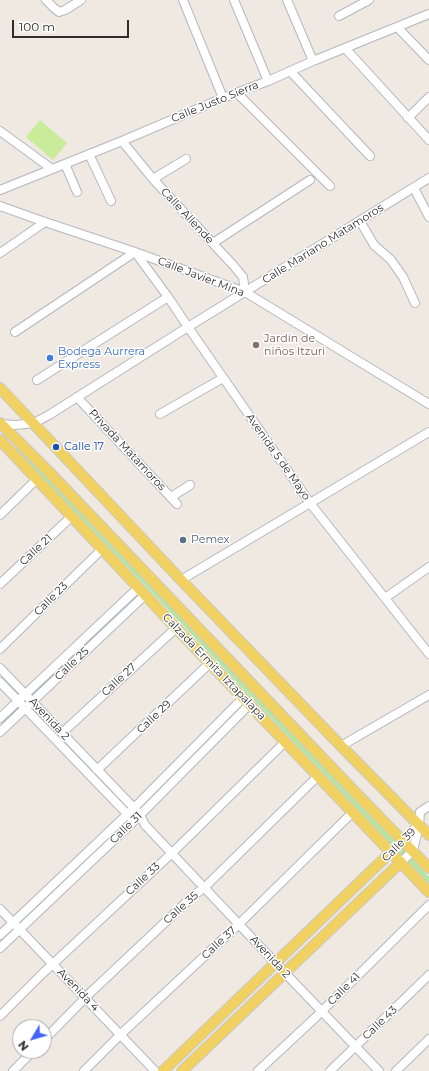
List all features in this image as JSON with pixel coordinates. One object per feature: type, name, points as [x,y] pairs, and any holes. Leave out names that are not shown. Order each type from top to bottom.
[{"type":"main road","points":[[0,388],[181,580],[429,835]]},
{"type":"main road","name":"Calzada Ermita Iztapalapa","points":[[0,423],[14,430],[429,868]]},
{"type":"main road","name":"Calzada Ermita Iztapalapa","points":[[1,442],[176,628],[429,892]]},
{"type":"main road","name":"Calle 39","points":[[163,1071],[392,852]]},
{"type":"main road","name":"Calle 39","points":[[182,1071],[401,862]]},
{"type":"street","points":[[46,0],[59,12],[81,0]]},
{"type":"street","points":[[183,0],[223,98]]},
{"type":"street","points":[[234,0],[268,81]]},
{"type":"street","points":[[287,0],[313,61]]},
{"type":"street","points":[[339,16],[370,0]]},
{"type":"street","name":"Calle Justo Sierra","points":[[0,190],[429,14]]},
{"type":"street","points":[[398,28],[429,60]]},
{"type":"street","points":[[345,48],[429,140]]},
{"type":"street","points":[[290,71],[370,156]]},
{"type":"street","points":[[237,93],[330,186]]},
{"type":"street","points":[[408,118],[429,97]]},
{"type":"street","points":[[0,131],[52,169]]},
{"type":"street","name":"Calle Allende","points":[[122,141],[153,179],[243,277],[245,292]]},
{"type":"street","points":[[89,154],[111,201]]},
{"type":"street","points":[[153,179],[186,159]]},
{"type":"street","points":[[65,164],[77,192]]},
{"type":"street","name":"Calle Mariano Matamoros","points":[[34,423],[429,178]]},
{"type":"street","points":[[213,243],[310,180]]},
{"type":"street","points":[[414,188],[429,217]]},
{"type":"street","name":"Calle Javier Mina","points":[[0,206],[136,252],[245,292],[429,404]]},
{"type":"street","points":[[360,221],[374,245],[391,260],[403,277],[415,303]]},
{"type":"street","points":[[0,253],[45,222]]},
{"type":"street","points":[[15,332],[136,252]]},
{"type":"street","name":"Avenida 5 de Mayo","points":[[136,252],[310,503],[429,654]]},
{"type":"street","points":[[37,380],[168,298]]},
{"type":"street","points":[[160,414],[223,378]]},
{"type":"street","name":"Privada Matamoros","points":[[77,397],[174,500],[190,485]]},
{"type":"street","points":[[1,442],[14,430],[34,423]]},
{"type":"street","points":[[181,580],[429,432]]},
{"type":"street","points":[[0,515],[37,479]]},
{"type":"street","name":"Calle 21","points":[[0,584],[72,516]]},
{"type":"street","name":"Calle 23","points":[[0,649],[102,549]]},
{"type":"street","points":[[385,598],[429,567]]},
{"type":"street","name":"Calle 25","points":[[0,718],[142,591]]},
{"type":"street","name":"Calle 25","points":[[0,732],[33,702],[142,591]]},
{"type":"street","name":"Calle 27","points":[[62,733],[176,628]]},
{"type":"street","name":"Calle 29","points":[[97,770],[210,663]]},
{"type":"street","name":"Avenida 2","points":[[0,668],[134,808],[137,818]]},
{"type":"street","name":"Avenida 2","points":[[0,682],[127,815],[137,818],[145,825],[285,974],[380,1071]]},
{"type":"street","points":[[341,746],[429,695]]},
{"type":"street","name":"Calle 31","points":[[0,935],[246,701]]},
{"type":"street","name":"Calle 31","points":[[0,948],[137,818],[246,701]]},
{"type":"street","name":"Calle 33","points":[[0,1016],[53,964],[172,853],[286,742]]},
{"type":"street","name":"Calle 35","points":[[52,1032],[318,776]]},
{"type":"street","points":[[419,825],[420,812],[429,806]]},
{"type":"street","name":"Calle 37","points":[[84,1071],[120,1035],[239,924],[353,812]]},
{"type":"street","name":"Calle 39","points":[[392,852],[419,825]]},
{"type":"street","name":"Calle 39","points":[[401,862],[413,851],[419,825]]},
{"type":"street","name":"Calle 41","points":[[258,1071],[322,1012],[429,905]]},
{"type":"street","name":"Avenida 4","points":[[0,909],[155,1071]]},
{"type":"street","name":"Calle 43","points":[[330,1071],[429,975]]},
{"type":"street","points":[[396,1071],[429,1039]]},
{"type":"street","points":[[13,1071],[25,1059]]},
{"type":"green space","points":[[40,120],[67,143],[53,160],[26,137]]},
{"type":"green space","points":[[20,446],[429,877],[429,884],[15,449]]},
{"type":"place","name":"Jardín de niños Itzuri","points":[[256,345]]},
{"type":"place","name":"Bodega Aurrera Express","points":[[50,358]]},
{"type":"place","name":"Calle 17","points":[[56,447]]},
{"type":"place","name":"Pemex","points":[[183,540]]}]
